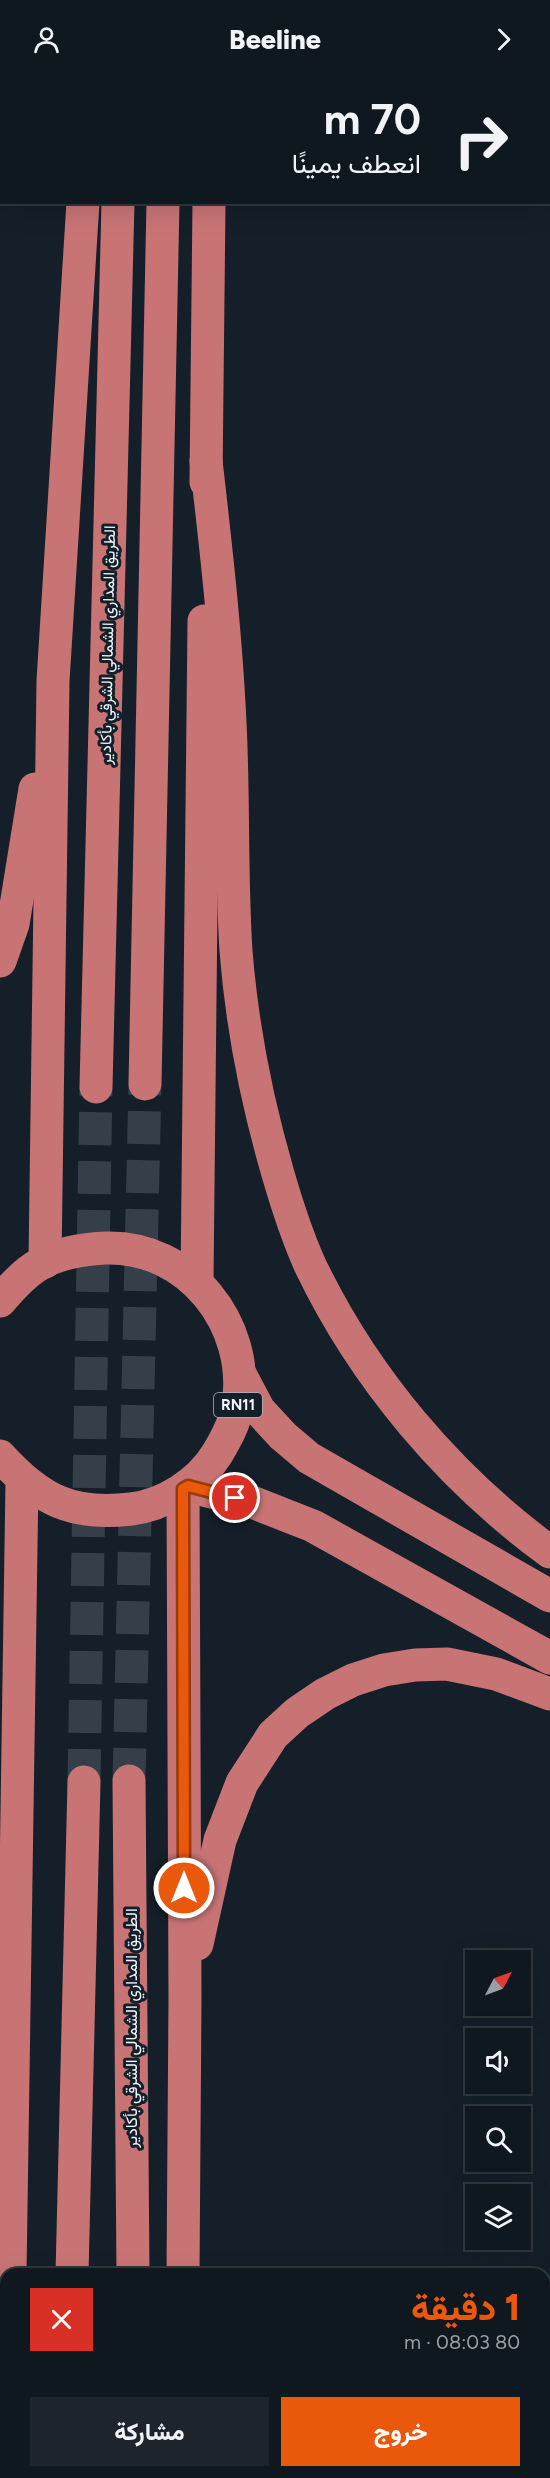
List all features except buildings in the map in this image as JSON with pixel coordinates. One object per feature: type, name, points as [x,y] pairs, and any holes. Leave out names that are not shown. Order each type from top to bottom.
[{"type":"highway","points":[[40,1265],[53,681],[83,204]]},
{"type":"highway","name":"الطريق المداري الشمالي الشرقي بأكادير","points":[[96,1087],[118,204]]},
{"type":"highway","points":[[145,1084],[163,204]]},
{"type":"highway","points":[[197,1282],[209,204]]},
{"type":"highway","points":[[206,461],[223,620],[230,722],[236,952],[254,1079],[268,1141],[287,1203],[309,1263],[338,1317],[372,1370],[410,1419],[451,1465],[488,1502],[550,1552]]},
{"type":"highway","points":[[0,961],[13,924],[53,681]]},
{"type":"highway","name":"RN11","points":[[0,1301],[14,1284],[40,1265],[83,1248],[124,1247],[164,1259],[197,1282],[219,1308],[234,1340],[240,1374],[238,1406],[228,1437],[211,1464],[185,1488],[144,1507],[102,1512],[59,1503],[22,1481],[0,1456]]},
{"type":"highway","name":"RN11","points":[[0,1264],[40,1265]]},
{"type":"highway","name":"RN11","points":[[240,1374],[259,1410],[283,1436],[309,1458],[550,1596]]},
{"type":"highway","points":[[10,2268],[22,1481]]},
{"type":"highway","points":[[183,2268],[185,1488],[252,1502],[313,1526],[550,1658]]},
{"type":"highway","points":[[185,1999],[220,1840],[242,1783],[273,1735],[297,1713],[324,1694],[353,1680],[415,1665],[447,1664],[496,1674],[550,1694]]},
{"type":"highway","name":"الطريق المداري الشمالي الشرقي بأكادير","points":[[129,1781],[133,2268]]},
{"type":"highway","points":[[72,2268],[84,1782]]},
{"type":"highway","points":[[0,1827],[14,1922]]},
{"type":"tunnel","points":[[129,1781],[145,1084]]},
{"type":"tunnel","points":[[84,1782],[96,1087]]},
{"type":"route","points":[[184,1888],[183,1489],[188,1486],[235,1498]]}]
